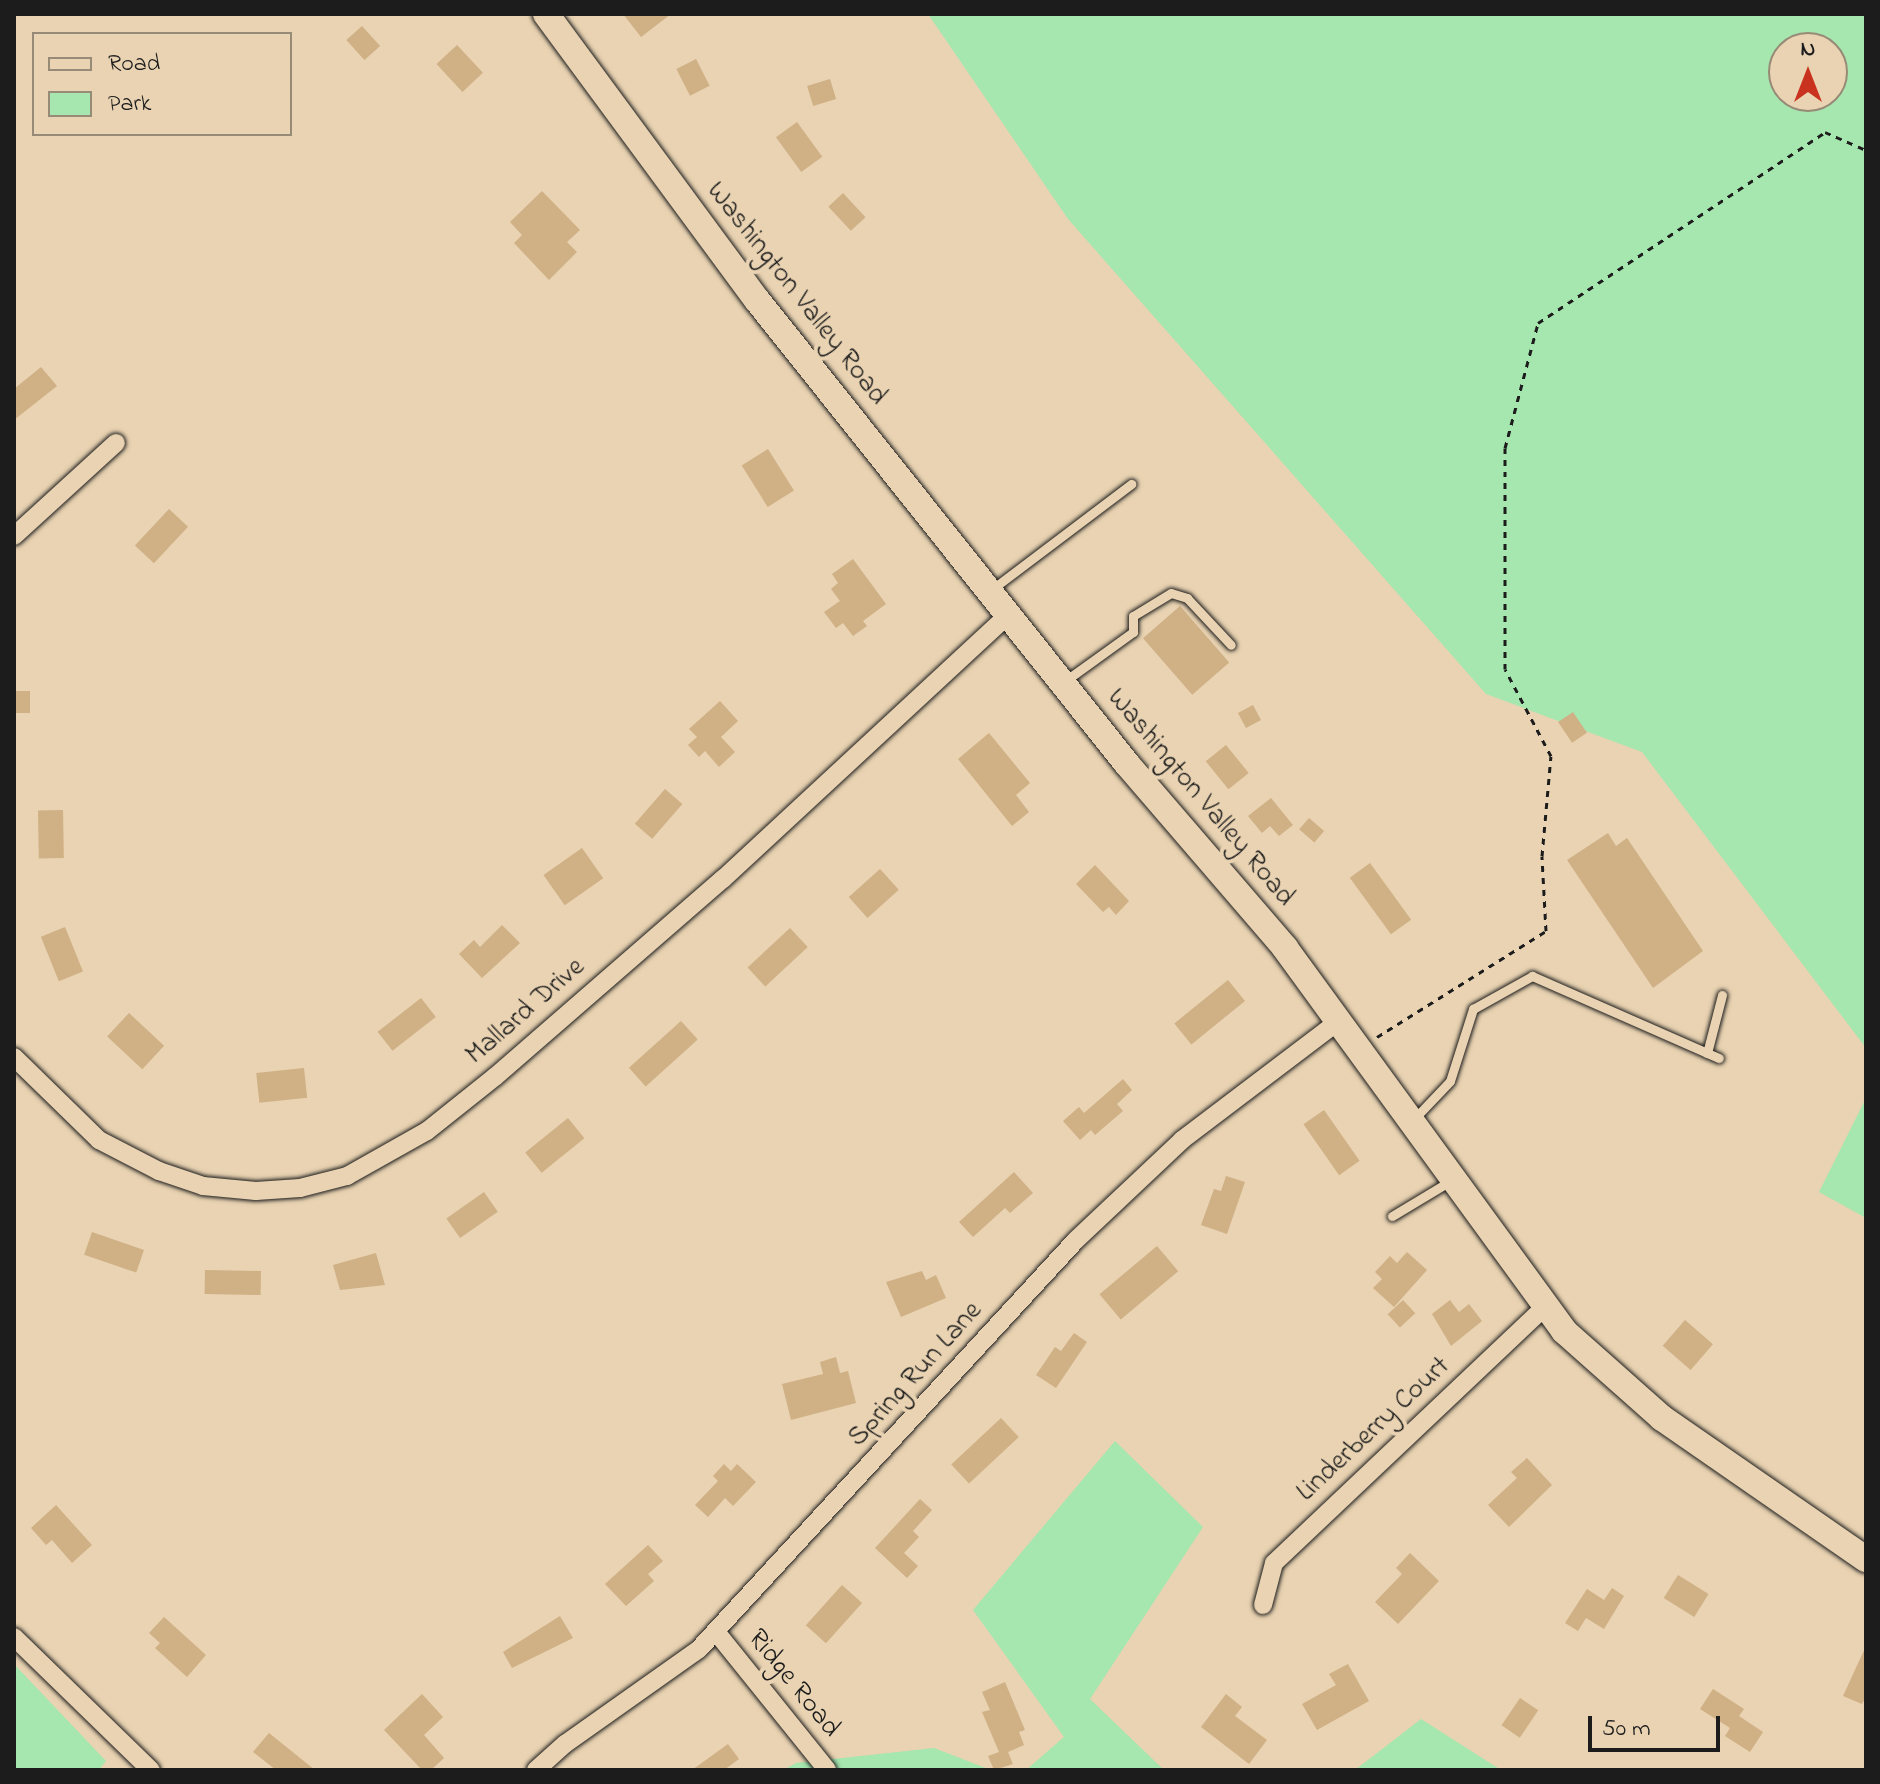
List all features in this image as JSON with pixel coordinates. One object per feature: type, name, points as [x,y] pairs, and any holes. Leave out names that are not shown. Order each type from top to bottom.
[{"type":"street","name":"Washington Valley Road","points":[[546,14],[757,300],[1007,616],[1340,1020],[1545,1307],[1599,1365],[1662,1418],[1866,1559]]},
{"type":"street","points":[[14,536],[116,443]]},
{"type":"street","name":"Mallard Drive","points":[[14,1057],[99,1140],[159,1171],[203,1186],[256,1191],[300,1188],[347,1176],[427,1131],[496,1076],[723,879],[1007,616]]},
{"type":"street","name":"Spring Run Lane","points":[[536,1770],[565,1744],[674,1670],[717,1633],[1076,1240],[1182,1140],[1340,1020]]},
{"type":"street","name":"Linderberry Court","points":[[1263,1605],[1274,1563],[1545,1307]]},
{"type":"street","name":"Ridge Road","points":[[717,1633],[827,1770]]},
{"type":"street","points":[[14,1637],[151,1770]]},
{"type":"lane","points":[[988,592],[1131,484]]},
{"type":"lane","points":[[1062,683],[1133,632],[1133,616],[1171,593],[1187,598],[1231,645]]},
{"type":"lane","points":[[1411,1122],[1450,1081],[1473,1009],[1532,976],[1719,1058]]},
{"type":"lane","points":[[1707,1053],[1722,995]]},
{"type":"lane","points":[[1392,1216],[1452,1180]]},
{"type":"path","points":[[1360,1048],[1546,931],[1542,856],[1551,756],[1505,669],[1505,448],[1538,323],[1825,132],[1866,150]]},
{"type":"green space","points":[[928,14],[1866,14],[1866,1048],[1642,752],[1486,694],[1068,219]]},
{"type":"green space","points":[[1866,1098],[1866,1218],[1819,1192]]},
{"type":"green space","points":[[1115,1441],[1203,1527],[1090,1699],[1164,1770],[1026,1770],[1064,1737],[973,1610]]},
{"type":"green space","points":[[14,1664],[106,1761],[99,1770],[14,1770]]},
{"type":"green space","points":[[1421,1719],[1501,1770],[1355,1770]]},
{"type":"green space","points":[[934,1748],[991,1770],[783,1770],[796,1763]]},
{"type":"building","points":[[623,14],[671,14],[641,37]]},
{"type":"building","points":[[362,26],[380,46],[364,60],[346,40]]},
{"type":"building","points":[[457,45],[483,73],[462,92],[437,64]]},
{"type":"building","points":[[696,59],[710,86],[690,96],[676,69]]},
{"type":"building","points":[[830,79],[836,99],[813,106],[807,86]]},
{"type":"building","points":[[797,122],[822,157],[801,172],[776,137]]},
{"type":"building","points":[[542,191],[580,230],[567,242],[577,252],[549,280],[514,243],[522,235],[510,222]]},
{"type":"building","points":[[843,193],[866,217],[851,231],[828,207]]},
{"type":"building","points":[[41,367],[57,386],[14,420],[14,389]]},
{"type":"building","points":[[768,449],[794,491],[768,507],[742,465]]},
{"type":"building","points":[[169,509],[188,527],[154,563],[135,546]]},
{"type":"building","points":[[853,559],[886,604],[863,621],[867,626],[853,636],[843,623],[836,628],[824,612],[840,601],[831,589],[838,583],[832,574]]},
{"type":"building","points":[[1180,606],[1229,663],[1192,695],[1143,638]]},
{"type":"building","points":[[14,691],[30,691],[30,713],[14,713]]},
{"type":"building","points":[[720,701],[738,721],[721,737],[735,752],[719,767],[705,751],[699,757],[688,745],[697,737],[689,729]]},
{"type":"building","points":[[1253,705],[1261,720],[1246,728],[1238,713]]},
{"type":"building","points":[[1573,712],[1587,733],[1572,743],[1558,722]]},
{"type":"building","points":[[989,733],[1030,783],[1016,795],[1029,812],[1012,826],[958,759]]},
{"type":"building","points":[[1226,745],[1249,773],[1228,789],[1206,761]]},
{"type":"building","points":[[665,789],[682,804],[652,839],[635,824]]},
{"type":"building","points":[[1271,798],[1293,825],[1279,836],[1270,826],[1262,833],[1248,816]]},
{"type":"building","points":[[38,810],[63,810],[64,858],[39,858]]},
{"type":"building","points":[[1309,818],[1324,831],[1314,842],[1299,829]]},
{"type":"building","points":[[1608,833],[1616,846],[1627,838],[1703,951],[1653,988],[1567,860]]},
{"type":"building","points":[[582,848],[603,878],[565,905],[543,875]]},
{"type":"building","points":[[1370,863],[1411,920],[1391,934],[1350,878]]},
{"type":"building","points":[[1095,865],[1129,901],[1116,915],[1109,907],[1103,912],[1076,884]]},
{"type":"building","points":[[880,869],[899,890],[868,918],[849,897]]},
{"type":"building","points":[[502,925],[520,943],[482,978],[459,954],[474,940],[480,947]]},
{"type":"building","points":[[65,927],[83,972],[59,981],[41,937]]},
{"type":"building","points":[[790,928],[808,947],[765,987],[748,968]]},
{"type":"building","points":[[1228,980],[1245,1001],[1191,1044],[1174,1023]]},
{"type":"building","points":[[421,998],[436,1017],[392,1051],[378,1032]]},
{"type":"building","points":[[129,1013],[164,1046],[142,1069],[107,1036]]},
{"type":"building","points":[[681,1021],[698,1040],[646,1086],[629,1068]]},
{"type":"building","points":[[304,1068],[307,1098],[259,1103],[256,1073]]},
{"type":"building","points":[[1123,1079],[1132,1090],[1117,1104],[1123,1111],[1095,1135],[1091,1130],[1080,1140],[1063,1121],[1079,1107],[1084,1113]]},
{"type":"building","points":[[1324,1110],[1360,1161],[1339,1175],[1304,1124]]},
{"type":"building","points":[[568,1118],[584,1138],[542,1173],[525,1153]]},
{"type":"building","points":[[1014,1172],[1033,1193],[1010,1213],[1005,1208],[973,1237],[959,1222]]},
{"type":"building","points":[[1226,1176],[1245,1182],[1227,1234],[1201,1225],[1214,1189],[1221,1191]]},
{"type":"building","points":[[484,1192],[498,1212],[460,1238],[446,1218]]},
{"type":"building","points":[[92,1232],[144,1250],[136,1273],[84,1255]]},
{"type":"building","points":[[1157,1246],[1178,1271],[1121,1319],[1100,1294]]},
{"type":"building","points":[[1407,1252],[1427,1270],[1394,1307],[1373,1288],[1382,1279],[1375,1272],[1390,1256],[1397,1263]]},
{"type":"building","points":[[376,1253],[385,1285],[340,1290],[333,1265]]},
{"type":"building","points":[[205,1270],[261,1271],[261,1295],[205,1294]]},
{"type":"building","points":[[922,1271],[926,1280],[936,1275],[946,1298],[901,1317],[886,1282]]},
{"type":"building","points":[[1403,1300],[1415,1313],[1400,1327],[1388,1314]]},
{"type":"building","points":[[1450,1300],[1459,1312],[1469,1304],[1482,1321],[1451,1346],[1432,1314]]},
{"type":"building","points":[[1685,1320],[1713,1344],[1691,1370],[1663,1346]]},
{"type":"building","points":[[1074,1333],[1087,1342],[1056,1388],[1036,1375],[1055,1347],[1061,1351]]},
{"type":"building","points":[[836,1357],[840,1373],[848,1371],[856,1403],[791,1420],[782,1384],[823,1374],[820,1362]]},
{"type":"building","points":[[1001,1418],[1019,1437],[969,1483],[951,1464]]},
{"type":"building","points":[[1527,1458],[1552,1485],[1509,1527],[1488,1505],[1517,1478],[1511,1472]]},
{"type":"building","points":[[724,1464],[731,1471],[737,1464],[756,1482],[733,1506],[725,1498],[708,1517],[695,1505],[718,1481],[713,1476]]},
{"type":"building","points":[[920,1499],[932,1510],[913,1531],[919,1537],[904,1553],[918,1566],[907,1578],[875,1548]]},
{"type":"building","points":[[56,1505],[92,1545],[72,1563],[52,1540],[46,1545],[31,1528]]},
{"type":"building","points":[[648,1545],[663,1561],[648,1574],[654,1581],[626,1606],[605,1584]]},
{"type":"building","points":[[1410,1553],[1439,1581],[1398,1624],[1375,1602],[1402,1574],[1396,1568]]},
{"type":"building","points":[[1678,1575],[1709,1594],[1694,1617],[1664,1598]]},
{"type":"building","points":[[842,1585],[862,1603],[826,1643],[806,1625]]},
{"type":"building","points":[[1612,1588],[1624,1596],[1604,1629],[1586,1618],[1578,1631],[1565,1623],[1587,1589],[1604,1600]]},
{"type":"building","points":[[560,1616],[573,1638],[512,1668],[503,1652]]},
{"type":"building","points":[[164,1617],[206,1655],[187,1677],[155,1648],[160,1643],[149,1633]]},
{"type":"building","points":[[1866,1646],[1866,1697],[1862,1704],[1843,1696]]},
{"type":"building","points":[[1348,1664],[1369,1701],[1317,1730],[1302,1704],[1336,1685],[1329,1674]]},
{"type":"building","points":[[1005,1682],[1025,1730],[1019,1732],[1024,1745],[1008,1752],[1013,1764],[994,1770],[988,1756],[999,1752],[982,1712],[990,1710],[982,1692]]},
{"type":"building","points":[[1713,1689],[1744,1709],[1739,1716],[1763,1732],[1750,1752],[1725,1736],[1730,1728],[1700,1709]]},
{"type":"building","points":[[422,1694],[443,1717],[424,1735],[444,1758],[431,1770],[422,1770],[384,1730]]},
{"type":"building","points":[[1226,1694],[1242,1707],[1235,1716],[1267,1740],[1249,1764],[1201,1727]]},
{"type":"building","points":[[1520,1698],[1538,1710],[1520,1738],[1502,1725]]},
{"type":"building","points":[[269,1733],[315,1770],[276,1770],[253,1752]]},
{"type":"building","points":[[728,1744],[739,1759],[724,1770],[692,1770]]}]
